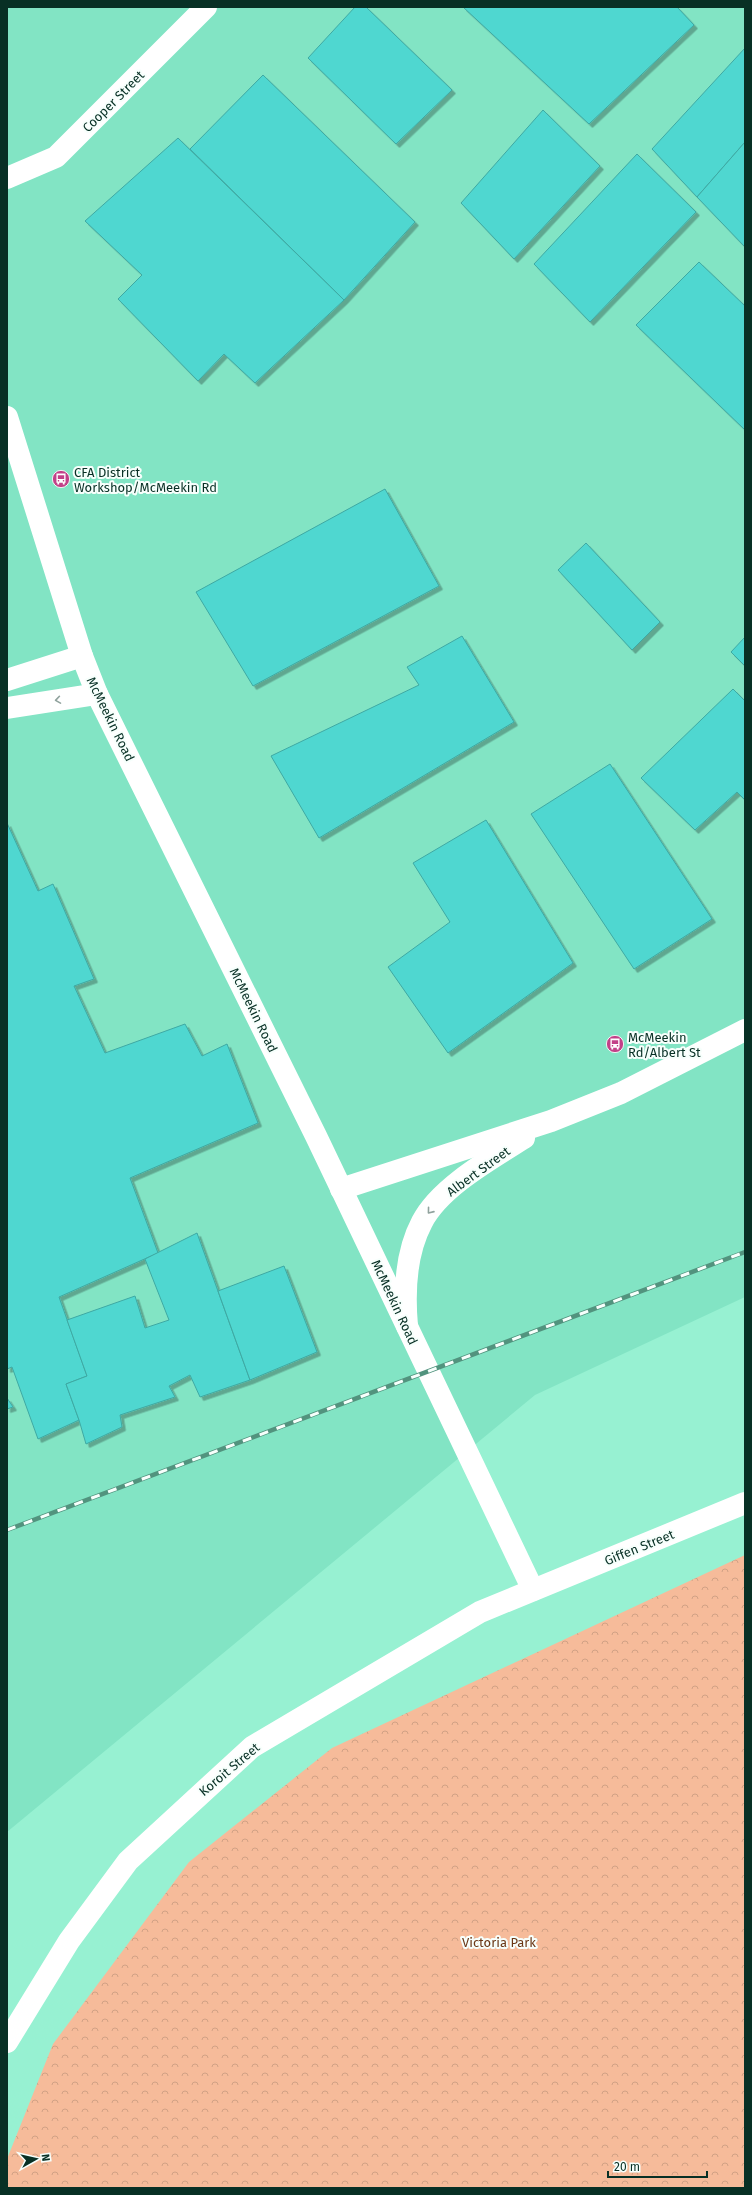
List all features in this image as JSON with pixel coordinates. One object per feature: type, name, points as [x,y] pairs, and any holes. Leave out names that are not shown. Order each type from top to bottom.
[{"type":"street","name":"Cooper Street","points":[[7,178],[56,157],[206,7]]},
{"type":"street","name":"McMeekin Road","points":[[7,417],[82,656],[97,694],[341,1189],[533,1590]]},
{"type":"street","points":[[7,680],[82,656]]},
{"type":"street","points":[[7,708],[97,694]]},
{"type":"street","name":"Albert Street","points":[[341,1189],[551,1121],[620,1093],[745,1030]]},
{"type":"street","name":"Albert Street","points":[[407,1326],[405,1305],[409,1257],[422,1222],[430,1210],[458,1183],[551,1121]]},
{"type":"street","name":"Giffen Street","points":[[533,1590],[745,1503]]},
{"type":"street","name":"Koroit Street","points":[[7,2042],[70,1941],[128,1861],[252,1747],[480,1612],[533,1590]]},
{"type":"shaded area","points":[[7,7],[745,7],[745,1297],[535,1395],[7,1832]]},
{"type":"green space","name":"Victoria Park","points":[[745,1555],[745,2188],[7,2188],[7,2159],[53,2044],[189,1862],[332,1748]]},
{"type":"building","points":[[355,7],[366,7],[452,90],[396,144],[308,58]]},
{"type":"building","points":[[463,7],[677,7],[694,25],[589,124]]},
{"type":"building","points":[[745,48],[745,142],[697,197],[652,149]]},
{"type":"building","points":[[263,75],[415,222],[344,300],[190,149]]},
{"type":"building","points":[[543,110],[600,166],[514,259],[461,203]]},
{"type":"building","points":[[178,138],[344,300],[255,383],[224,354],[198,381],[118,299],[142,275],[85,221]]},
{"type":"building","points":[[745,142],[745,247],[697,197]]},
{"type":"building","points":[[637,154],[696,212],[590,322],[534,264]]},
{"type":"building","points":[[699,262],[745,306],[745,430],[636,325]]},
{"type":"building","points":[[385,489],[439,586],[253,686],[196,592]]},
{"type":"building","points":[[586,543],[660,622],[632,650],[558,570]]},
{"type":"building","points":[[462,636],[514,722],[319,838],[271,756],[419,685],[407,667]]},
{"type":"building","points":[[745,637],[745,666],[731,652]]},
{"type":"building","points":[[733,689],[745,701],[745,800],[737,792],[695,830],[641,778]]},
{"type":"building","points":[[610,764],[712,919],[634,969],[531,814]]},
{"type":"building","points":[[486,820],[573,963],[448,1053],[388,967],[450,922],[413,863]]},
{"type":"building","points":[[7,823],[38,891],[53,884],[94,979],[74,986],[105,1053],[185,1024],[202,1056],[227,1044],[258,1123],[130,1178],[158,1253],[59,1297],[87,1376],[66,1384],[79,1420],[38,1439],[12,1367],[7,1369]]},
{"type":"building","points":[[197,1233],[250,1380],[200,1397],[190,1375],[169,1386],[175,1397],[120,1415],[122,1427],[86,1444],[66,1384],[87,1376],[67,1320],[135,1296],[145,1328],[169,1320],[145,1259]]},
{"type":"building","points":[[284,1266],[317,1352],[250,1380],[218,1291]]},
{"type":"building","points":[[7,1398],[13,1407],[7,1409]]},
{"type":"railway","points":[[7,1530],[745,1252]]},
{"type":"place","name":"CFA District Workshop/McMeekin Rd","points":[[61,479]]},
{"type":"place","name":"McMeekin Rd/Albert St","points":[[615,1044]]}]
